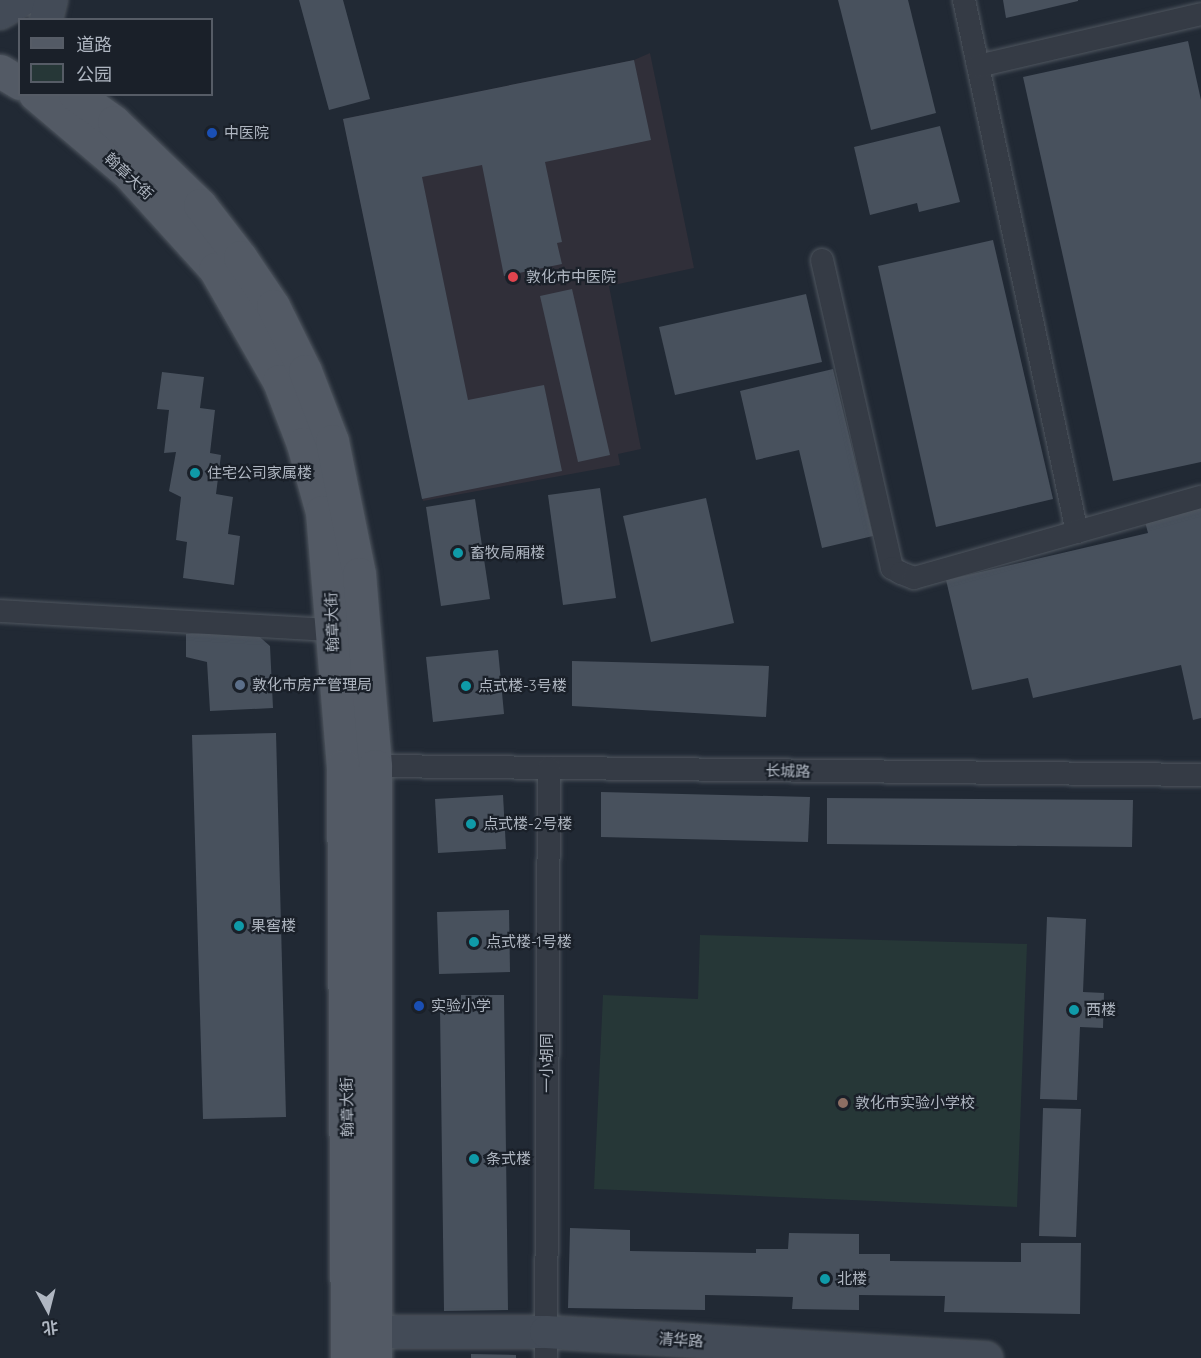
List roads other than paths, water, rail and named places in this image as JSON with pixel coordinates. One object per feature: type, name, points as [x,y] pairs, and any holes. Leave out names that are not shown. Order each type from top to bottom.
[{"type":"main road","points":[[0,50],[18,60]]},
{"type":"main road","points":[[0,71],[18,82]]},
{"type":"main road","name":"翰章大街","points":[[37,96],[128,174],[172,218],[215,269],[248,321],[279,381],[303,444],[322,512],[343,766],[347,1358]]},
{"type":"main road","name":"翰章大街","points":[[78,96],[114,122],[200,205],[273,306],[305,371],[332,441],[349,515],[358,574],[375,766],[376,1345]]},
{"type":"street","points":[[0,13],[22,0]]},
{"type":"street","points":[[46,18],[51,0]]},
{"type":"street","points":[[964,0],[1077,532]]},
{"type":"street","points":[[978,66],[1200,12]]},
{"type":"street","points":[[822,260],[892,568],[914,578],[1201,497]]},
{"type":"street","points":[[0,611],[331,630]]},
{"type":"street","name":"长城路","points":[[375,766],[1201,775]]},
{"type":"street","name":"一小胡同","points":[[546,1345],[549,768]]},
{"type":"street","name":"清华路","points":[[376,1345],[546,1345],[986,1358]]},
{"type":"place","name":"中医院","points":[[212,133]]},
{"type":"place","name":"敦化市中医院","points":[[513,277]]},
{"type":"place","name":"住宅公司家属楼","points":[[195,473]]},
{"type":"place","name":"畜牧局厢楼","points":[[458,553]]},
{"type":"place","name":"敦化市房产管理局","points":[[240,685]]},
{"type":"place","name":"点式楼-3号楼","points":[[466,686]]},
{"type":"place","name":"点式楼-2号楼","points":[[471,824]]},
{"type":"place","name":"果窖楼","points":[[239,926]]},
{"type":"place","name":"点式楼-1号楼","points":[[474,942]]},
{"type":"place","name":"实验小学","points":[[419,1006]]},
{"type":"place","name":"西楼","points":[[1074,1010]]},
{"type":"place","name":"敦化市实验小学校","points":[[843,1103]]},
{"type":"place","name":"条式楼","points":[[474,1159]]},
{"type":"place","name":"北楼","points":[[825,1279]]}]
